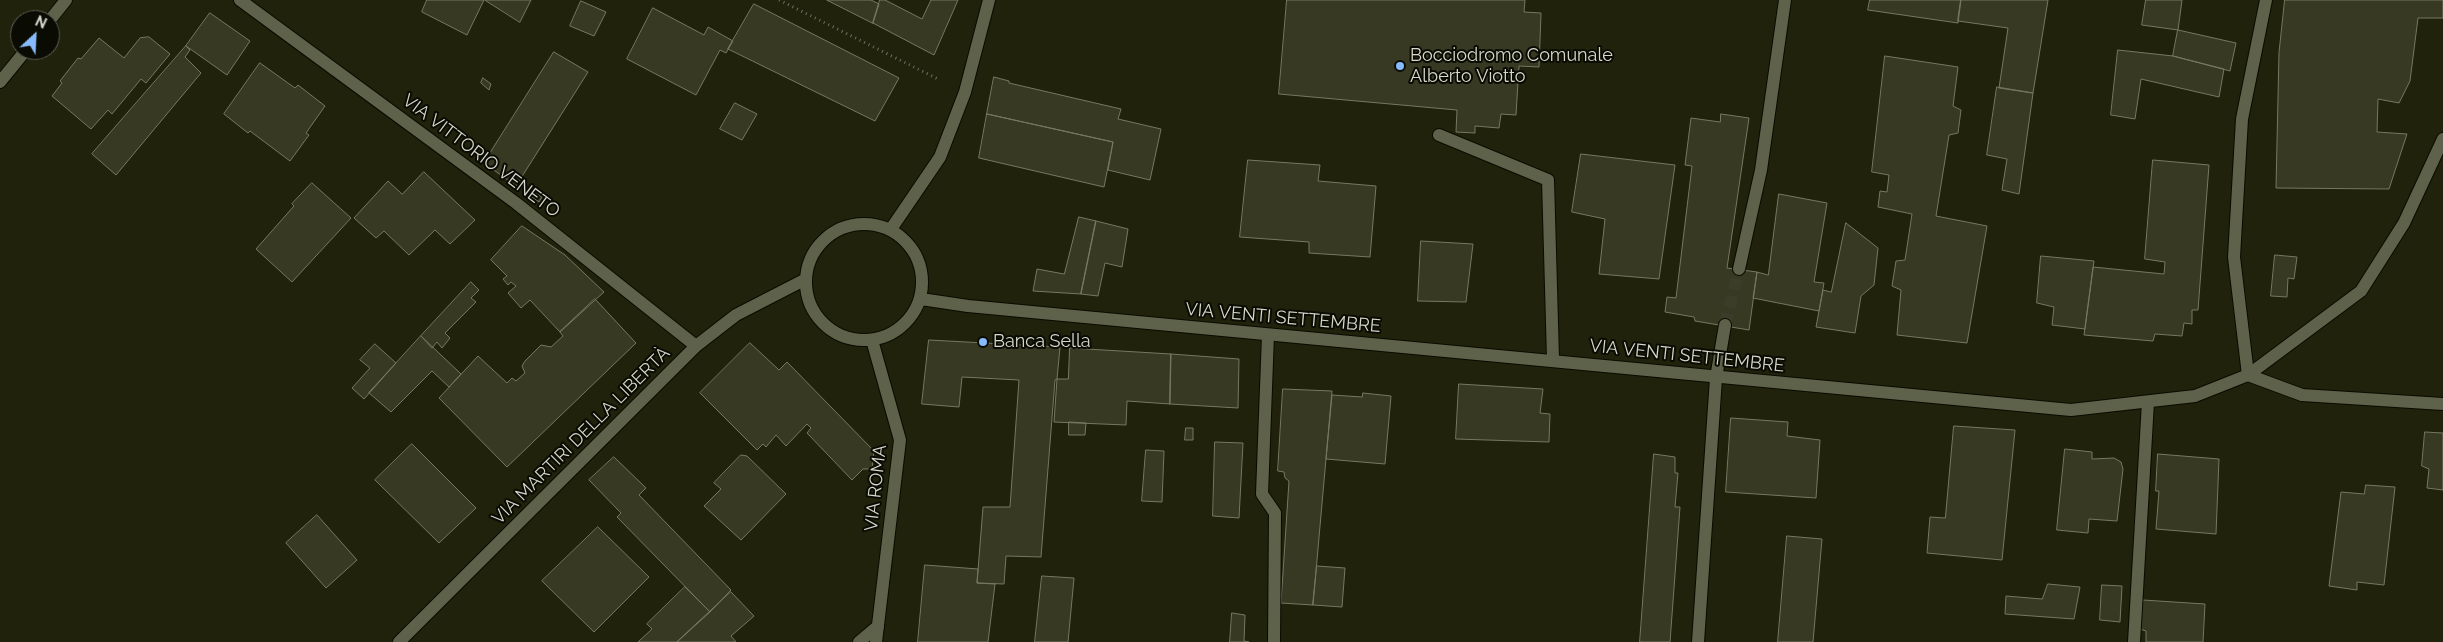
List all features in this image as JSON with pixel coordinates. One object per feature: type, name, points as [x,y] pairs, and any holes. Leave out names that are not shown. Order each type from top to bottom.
[{"type":"street","points":[[58,10],[66,0]]},
{"type":"street","name":"VIA VITTORIO VENETO","points":[[240,0],[516,203],[696,346]]},
{"type":"street","points":[[892,229],[940,157],[965,92],[989,0]]},
{"type":"street","points":[[1739,270],[1762,170],[1784,0]]},
{"type":"street","points":[[2266,0],[2242,118],[2234,257],[2248,375],[2302,395],[2443,404]]},
{"type":"street","points":[[0,82],[18,60]]},
{"type":"street","points":[[1439,135],[1548,180],[1553,359]]},
{"type":"street","name":"VIA VENTI SETTEMBRE","points":[[921,299],[968,306],[1268,335],[1553,359],[1716,378],[2071,410],[2148,402],[2195,396],[2248,375],[2361,291],[2404,223],[2443,139]]},
{"type":"street","points":[[853,224],[872,224],[892,229],[907,242],[919,259],[923,279],[921,299],[914,314],[902,327],[888,335],[872,340],[852,339],[833,331],[818,318],[808,299],[806,279],[814,252],[834,231],[853,224]]},
{"type":"street","name":"VIA MARTIRI DELLA LIBERTÀ","points":[[399,642],[696,346],[736,315],[806,279]]},
{"type":"street","points":[[1698,642],[1716,378],[1725,325]]},
{"type":"street","points":[[1268,335],[1262,494],[1275,513],[1274,642]]},
{"type":"street","name":"VIA ROMA","points":[[872,340],[900,440],[876,642]]},
{"type":"street","points":[[2134,642],[2148,402]]},
{"type":"street","points":[[859,642],[878,626]]},
{"type":"path","points":[[779,0],[965,92]]},
{"type":"building","points":[[427,0],[484,0],[467,35],[422,12]]},
{"type":"building","points":[[485,0],[531,0],[520,22]]},
{"type":"building","points":[[827,0],[871,0],[879,4],[873,23]]},
{"type":"building","points":[[880,0],[885,0],[922,19],[931,0],[958,0],[934,55],[873,23]]},
{"type":"building","name":"Bocciodromo Comunale Alberto Viotto","points":[[1287,0],[1525,0],[1524,12],[1541,13],[1539,67],[1519,66],[1516,115],[1501,114],[1499,128],[1475,126],[1475,133],[1456,132],[1457,110],[1279,94]]},
{"type":"building","points":[[1870,0],[1961,0],[1958,23],[1868,10]]},
{"type":"building","points":[[1961,0],[2048,0],[2033,93],[1999,88],[2008,28],[1958,21]]},
{"type":"building","points":[[2146,0],[2182,0],[2178,30],[2142,25]]},
{"type":"building","points":[[2285,0],[2443,0],[2443,18],[2418,18],[2410,81],[2399,103],[2378,99],[2377,132],[2407,134],[2389,189],[2276,188],[2279,53]]},
{"type":"building","points":[[581,1],[606,12],[594,36],[570,26]]},
{"type":"building","points":[[754,4],[899,78],[875,121],[728,49]]},
{"type":"building","points":[[653,8],[704,35],[708,27],[733,41],[726,53],[720,50],[696,95],[627,59]]},
{"type":"building","points":[[210,13],[250,41],[227,75],[186,46]]},
{"type":"building","points":[[2178,30],[2236,43],[2230,71],[2173,56]]},
{"type":"building","points":[[149,37],[170,54],[146,83],[141,79],[112,114],[108,110],[91,129],[52,96],[62,83],[60,81],[78,58],[81,59],[99,38],[124,58],[140,38]]},
{"type":"building","points":[[186,46],[190,50],[185,57],[201,73],[116,175],[92,154]]},
{"type":"building","points":[[2118,50],[2173,56],[2224,69],[2219,97],[2141,79],[2135,119],[2111,115]]},
{"type":"building","points":[[554,52],[588,72],[516,186],[484,163]]},
{"type":"building","points":[[1885,56],[1958,67],[1953,106],[1961,110],[1958,133],[1949,135],[1936,216],[1987,226],[1967,343],[1897,335],[1901,290],[1892,286],[1896,261],[1905,260],[1912,214],[1878,207],[1880,191],[1887,192],[1889,175],[1872,172]]},
{"type":"building","points":[[260,63],[295,88],[298,85],[325,106],[306,133],[309,135],[290,161],[250,131],[248,133],[224,114]]},
{"type":"building","points":[[994,77],[1009,81],[1009,83],[1121,109],[1118,119],[1161,129],[1150,180],[1108,170],[1113,142],[987,114]]},
{"type":"building","points":[[483,78],[491,84],[489,90],[481,83]]},
{"type":"building","points":[[1997,87],[2033,93],[2019,194],[2002,190],[2007,159],[1987,155]]},
{"type":"building","points":[[735,103],[757,114],[742,140],[720,129]]},
{"type":"building","points":[[987,114],[1113,142],[1104,187],[979,158]]},
{"type":"building","points":[[1721,114],[1749,118],[1727,268],[1757,272],[1749,330],[1695,321],[1694,317],[1665,312],[1667,297],[1676,298],[1692,166],[1685,165],[1691,118],[1720,122]]},
{"type":"building","points":[[1581,154],[1675,165],[1659,279],[1599,274],[1605,219],[1572,212]]},
{"type":"building","points":[[1248,160],[1320,165],[1318,181],[1376,186],[1370,257],[1309,253],[1309,242],[1240,237]]},
{"type":"building","points":[[2153,160],[2209,165],[2198,310],[2192,310],[2192,324],[2184,323],[2182,336],[2155,334],[2153,341],[2084,335],[2093,267],[2164,274],[2165,262],[2145,259]]},
{"type":"building","points":[[424,172],[475,220],[450,244],[435,230],[409,255],[384,231],[376,238],[354,218],[388,181],[402,194]]},
{"type":"building","points":[[312,183],[351,218],[292,282],[256,249],[294,206],[292,204]]},
{"type":"building","points":[[535,193],[542,197],[539,202],[532,197]]},
{"type":"building","points":[[1779,194],[1827,203],[1814,282],[1824,283],[1819,311],[1753,298],[1757,272],[1768,275]]},
{"type":"building","points":[[1079,217],[1096,221],[1081,294],[1033,291],[1037,269],[1064,274]]},
{"type":"building","points":[[1096,221],[1128,229],[1122,267],[1105,263],[1098,296],[1081,294]]},
{"type":"building","points":[[1846,223],[1878,248],[1874,285],[1861,296],[1855,333],[1816,327],[1823,290],[1831,292]]},
{"type":"building","points":[[522,226],[565,255],[604,292],[560,332],[530,300],[521,308],[508,293],[516,286],[511,282],[508,285],[503,279],[507,276],[491,260]]},
{"type":"building","points":[[1421,241],[1473,244],[1466,302],[1418,301]]},
{"type":"building","points":[[2275,255],[2297,257],[2294,279],[2288,278],[2287,297],[2271,296]]},
{"type":"building","points":[[2041,256],[2094,261],[2085,329],[2052,325],[2054,307],[2037,303]]},
{"type":"building","points":[[471,282],[479,290],[471,298],[476,302],[445,333],[450,338],[442,348],[437,342],[432,348],[421,336]]},
{"type":"building","points":[[595,299],[636,343],[507,467],[439,398],[478,356],[507,383],[512,378],[516,381],[525,373],[522,366],[525,361],[541,345],[551,347],[563,336],[560,332]]},
{"type":"building","points":[[421,336],[461,374],[449,387],[432,371],[391,412],[369,393]]},
{"type":"building","points":[[929,340],[1060,347],[1057,379],[1055,380],[1041,557],[1006,556],[1004,584],[977,583],[983,507],[1010,507],[1019,380],[962,377],[959,407],[922,404]]},
{"type":"building","points":[[750,343],[779,370],[787,362],[874,451],[872,469],[863,469],[852,480],[807,433],[811,428],[807,424],[786,446],[776,435],[766,447],[763,444],[757,450],[700,393]]},
{"type":"building","points":[[375,344],[396,363],[364,399],[352,388],[370,368],[360,360]]},
{"type":"building","points":[[1070,348],[1171,354],[1170,404],[1127,401],[1126,425],[1054,422],[1057,379],[1068,379]]},
{"type":"building","points":[[1171,354],[1239,359],[1238,408],[1170,404]]},
{"type":"building","points":[[1459,384],[1543,389],[1540,413],[1550,414],[1549,442],[1456,439]]},
{"type":"building","points":[[1283,389],[1332,391],[1313,605],[1281,603],[1289,481],[1285,478],[1284,472],[1278,471]]},
{"type":"building","points":[[1363,393],[1391,396],[1385,464],[1326,459],[1332,395],[1362,397]]},
{"type":"building","points":[[1731,418],[1788,422],[1787,436],[1820,440],[1816,498],[1726,492]]},
{"type":"building","points":[[1069,422],[1086,423],[1085,435],[1069,435]]},
{"type":"building","points":[[1954,426],[2015,430],[2002,560],[1927,553],[1930,517],[1945,518]]},
{"type":"building","points":[[1186,428],[1193,428],[1193,440],[1185,440]]},
{"type":"building","points":[[2425,432],[2443,433],[2443,490],[2427,488],[2429,469],[2422,466]]},
{"type":"building","points":[[1215,442],[1243,443],[1239,518],[1213,516]]},
{"type":"building","points":[[412,444],[476,508],[439,543],[375,480]]},
{"type":"building","points":[[2065,449],[2092,452],[2092,459],[2114,458],[2121,462],[2123,469],[2117,521],[2089,519],[2088,533],[2057,530]]},
{"type":"building","points":[[1146,450],[1164,451],[1162,502],[1142,501]]},
{"type":"building","points":[[1654,454],[1675,457],[1675,473],[1678,473],[1675,507],[1680,507],[1670,642],[1640,642]]},
{"type":"building","points":[[2158,454],[2219,459],[2216,534],[2156,529],[2159,491],[2156,491]]},
{"type":"building","points":[[741,455],[747,456],[786,494],[741,540],[704,506],[721,489],[714,483]]},
{"type":"building","points":[[614,457],[646,488],[639,495],[731,590],[710,612],[617,517],[621,513],[589,480]]},
{"type":"building","points":[[2366,485],[2395,487],[2384,585],[2357,582],[2357,590],[2329,586],[2341,492],[2364,494]]},
{"type":"building","points":[[317,515],[357,560],[326,588],[286,543]]},
{"type":"building","points":[[598,527],[649,577],[594,632],[542,581]]},
{"type":"building","points":[[1787,536],[1822,539],[1813,642],[1778,642]]},
{"type":"building","points":[[925,565],[978,569],[977,583],[995,584],[988,642],[918,642]]},
{"type":"building","points":[[1317,566],[1345,568],[1342,607],[1313,605]]},
{"type":"building","points":[[1042,576],[1074,578],[1068,642],[1035,642]]},
{"type":"building","points":[[2048,584],[2080,587],[2074,619],[2005,614],[2006,596],[2042,599]]},
{"type":"building","points":[[2102,585],[2122,586],[2120,622],[2100,620]]},
{"type":"building","points":[[685,587],[710,612],[677,642],[638,642],[652,629],[647,624]]},
{"type":"building","points":[[731,592],[754,616],[731,636],[736,642],[677,642]]},
{"type":"building","points":[[2143,600],[2205,604],[2203,642],[2146,642],[2146,631],[2140,629]]},
{"type":"building","points":[[1232,613],[1245,615],[1244,641],[1249,642],[1230,642]]},
{"type":"tunnel","points":[[1725,325],[1739,269]]},
{"type":"place","name":"Bocciodromo Comunale Alberto Viotto","points":[[1400,66]]},
{"type":"place","name":"Banca Sella","points":[[983,342]]}]
